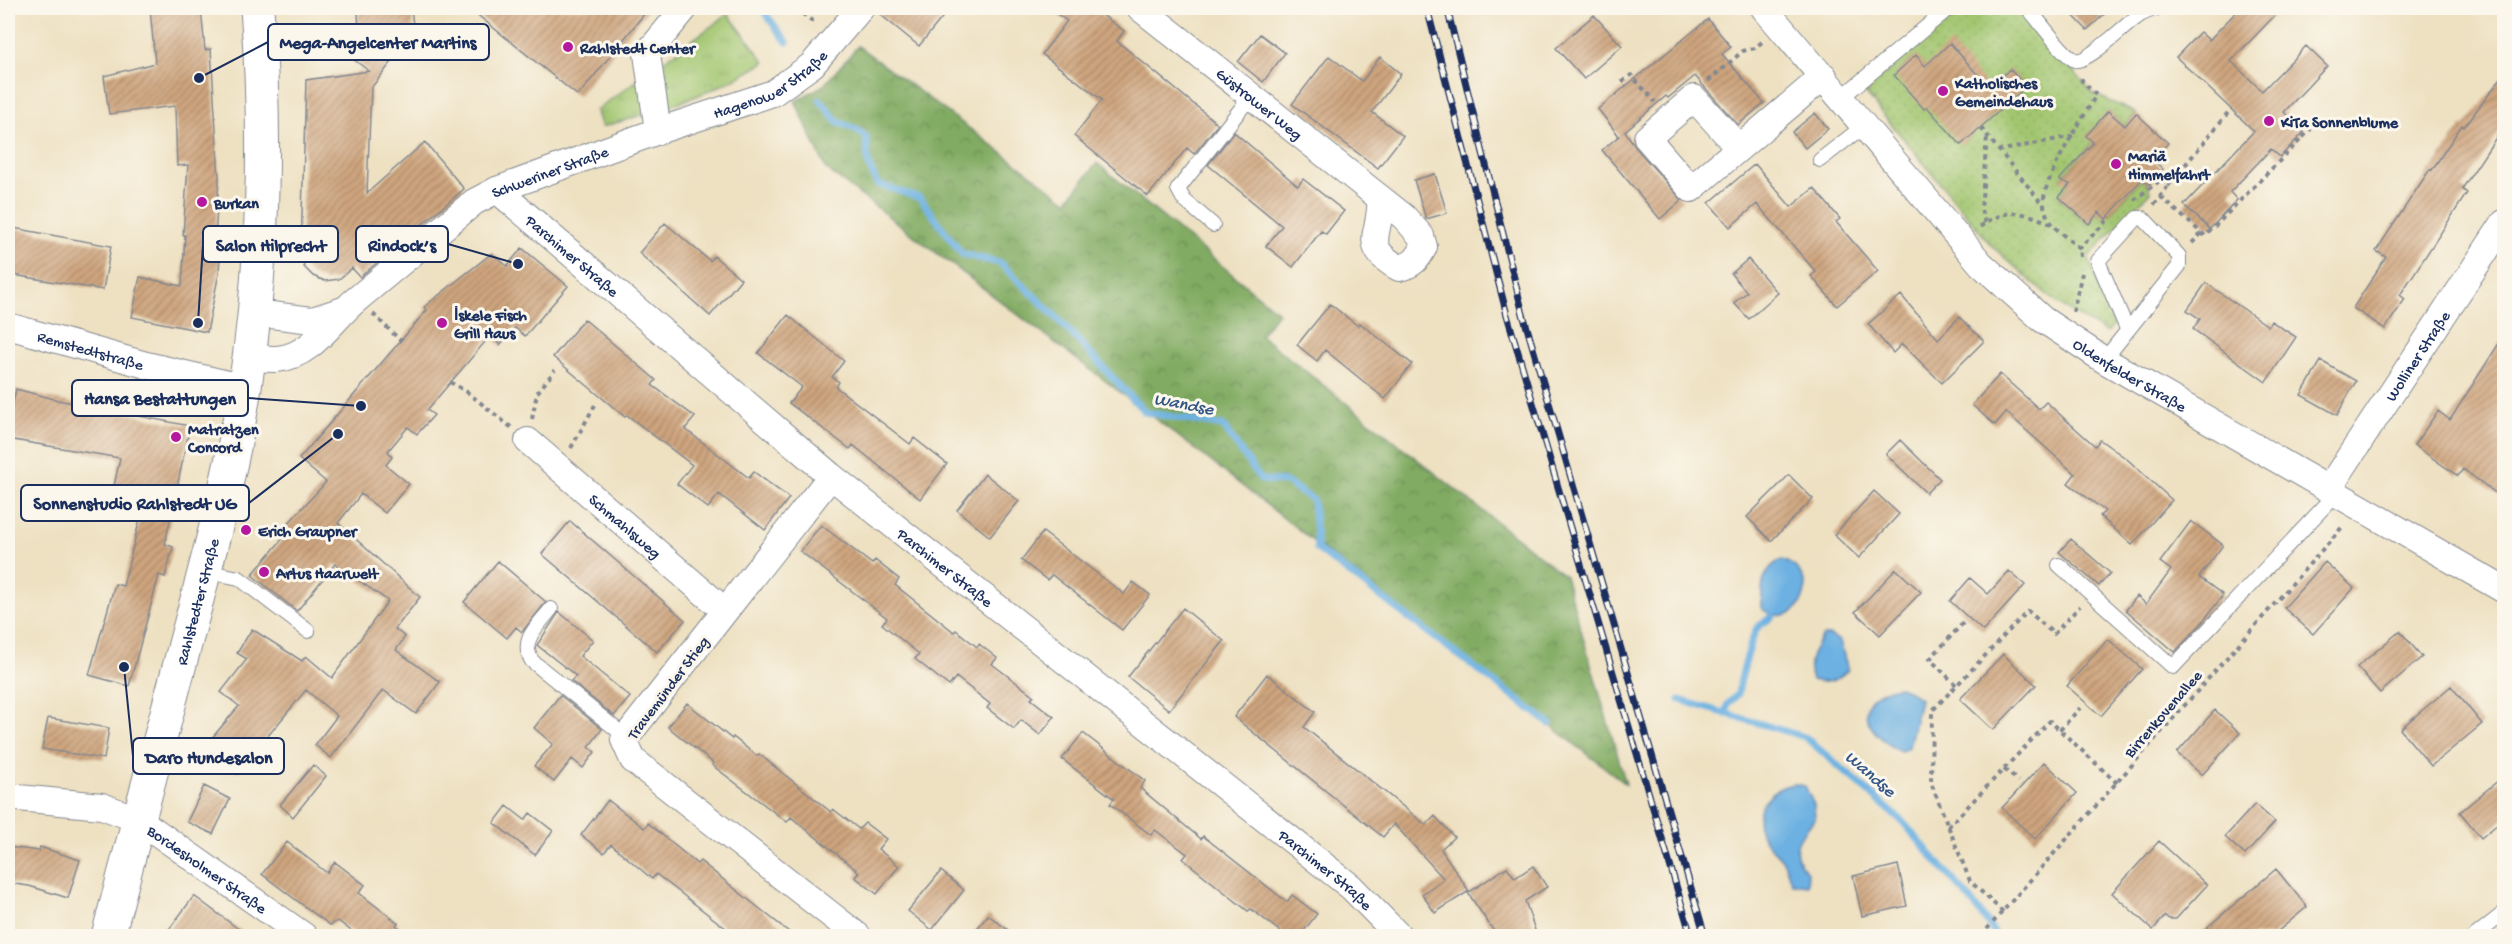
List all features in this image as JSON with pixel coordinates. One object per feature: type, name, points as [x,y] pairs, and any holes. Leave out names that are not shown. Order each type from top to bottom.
[{"type":"main road","name":"Rahlstedter Straße","points":[[108,936],[205,570],[247,373],[263,218],[263,91],[257,8]]},
{"type":"street","points":[[658,131],[647,54],[684,8]]},
{"type":"street","name":"Hagenower Straße","points":[[658,131],[773,93],[812,65],[836,40],[861,8]]},
{"type":"street","name":"Güstrower Weg","points":[[1140,8],[1380,198]]},
{"type":"street","name":"Oldenfelder Straße","points":[[1764,8],[1824,76],[1961,242],[2005,288],[2067,336],[2104,360],[2505,590]]},
{"type":"street","points":[[1739,148],[1695,98],[1647,138],[1690,189],[1739,148],[1824,76]]},
{"type":"street","name":"Schweriner Straße","points":[[247,373],[291,355],[316,341],[350,304],[474,202],[497,190],[658,131]]},
{"type":"street","name":"Parchimer Straße","points":[[497,190],[831,476],[1351,887],[1399,936]]},
{"type":"street","name":"Wolliner Straße","points":[[2333,490],[2505,223]]},
{"type":"street","name":"Schweriner Straße","points":[[255,313],[312,320],[350,304]]},
{"type":"street","name":"Remstedtstraße","points":[[8,326],[146,365],[247,373]]},
{"type":"street","name":"Schmahlsweg","points":[[528,441],[724,610]]},
{"type":"street","name":"Travemünder Stieg","points":[[831,476],[624,740],[633,760],[858,936]]},
{"type":"street","points":[[8,797],[102,806],[140,820]]},
{"type":"street","name":"Bordesholmer Straße","points":[[140,820],[304,936]]},
{"type":"lane","points":[[1842,98],[1949,8]]},
{"type":"lane","points":[[2028,8],[2060,47],[2075,60],[2090,55],[2140,15],[2157,8]]},
{"type":"lane","points":[[1213,225],[1184,200],[1178,189],[1251,96]]},
{"type":"lane","points":[[1820,160],[1865,125]]},
{"type":"lane","points":[[2104,360],[2179,266],[2179,256],[2143,218],[2137,218],[2098,261],[2127,329]]},
{"type":"lane","points":[[2059,565],[2173,667],[2333,490]]},
{"type":"lane","points":[[205,570],[239,578],[308,631]]},
{"type":"lane","points":[[551,609],[533,631],[526,644],[532,661],[626,737]]},
{"type":"lane","points":[[2475,936],[2505,913]]},
{"type":"path","points":[[1695,98],[1699,89],[1743,51],[1755,48],[1781,27]]},
{"type":"path","points":[[2044,206],[2044,193],[2058,162],[2096,95],[2082,81],[2079,60]]},
{"type":"path","points":[[1622,82],[1631,75],[1669,119]]},
{"type":"path","points":[[2168,186],[2231,109]]},
{"type":"path","points":[[1981,128],[2044,206],[2052,224]]},
{"type":"path","points":[[2161,197],[2205,236],[2311,129]]},
{"type":"path","points":[[1985,223],[1981,210],[1987,136]]},
{"type":"path","points":[[1998,151],[2074,136]]},
{"type":"path","points":[[1961,242],[1985,223],[2004,214],[2029,213],[2052,224],[2079,248],[2083,275],[2067,336]]},
{"type":"path","points":[[350,304],[400,341]]},
{"type":"path","points":[[450,382],[467,392],[528,441],[537,393],[555,370]]},
{"type":"path","points":[[559,468],[595,405]]},
{"type":"path","name":"Birrenkovenallee","points":[[1981,936],[2360,506]]},
{"type":"path","points":[[2003,912],[1970,881],[1931,783],[1932,711],[2028,611],[2054,634],[2091,594]]},
{"type":"path","points":[[1956,686],[1930,659],[1963,623]]},
{"type":"path","points":[[2060,730],[2080,708]]},
{"type":"path","points":[[1948,827],[2050,722],[2117,783]]},
{"type":"path","points":[[2004,768],[2018,781]]},
{"type":"green space","points":[[1961,8],[2016,8],[2094,94],[2136,113],[2125,126],[2108,111],[2092,144],[2063,176],[2070,184],[2059,197],[2089,224],[2099,212],[2106,218],[2142,179],[2149,185],[2150,192],[2088,257],[2114,325],[2107,333],[2064,308],[1992,246],[1864,91]]},
{"type":"green space","points":[[728,14],[765,62],[714,89],[659,110],[654,68]]},
{"type":"green space","points":[[858,46],[1067,201],[1097,163],[1278,312],[1260,335],[1565,576],[1626,784],[1187,443],[826,169],[795,101],[824,85]]},
{"type":"green space","points":[[646,74],[652,112],[602,127],[596,110]]},
{"type":"water","points":[[1782,560],[1796,567],[1803,578],[1805,589],[1796,609],[1787,614],[1775,615],[1762,609],[1762,587],[1770,568]]},
{"type":"water","points":[[1823,636],[1830,636],[1840,641],[1848,670],[1840,677],[1827,682],[1812,680],[1810,674],[1813,652]]},
{"type":"water","points":[[1899,687],[1920,699],[1909,747],[1901,751],[1890,746],[1881,738],[1868,721],[1866,713],[1872,699],[1878,694]]},
{"type":"water","points":[[1794,784],[1805,786],[1814,805],[1815,819],[1800,838],[1796,851],[1801,865],[1808,872],[1807,885],[1792,883],[1786,866],[1766,842],[1759,826],[1761,809],[1770,795],[1785,786]]},
{"type":"building","points":[[150,8],[201,8],[205,50],[211,49],[219,179],[214,253],[220,253],[219,273],[207,332],[132,317],[140,277],[182,286],[185,235],[183,235],[188,165],[177,166],[175,106],[109,114],[104,76],[155,63]]},
{"type":"building","points":[[366,8],[411,8],[414,34],[371,88],[367,193],[425,142],[464,189],[360,277],[352,268],[339,279],[325,281],[313,276],[304,267],[301,249],[306,80],[369,71],[345,53],[359,34],[358,11],[366,10]]},
{"type":"building","name":"Rahlstedt Center","points":[[469,8],[649,8],[578,96]]},
{"type":"building","points":[[876,8],[950,8],[919,46],[876,11]]},
{"type":"building","points":[[1048,8],[1093,8],[1124,31],[1117,41],[1218,124],[1194,154],[1187,148],[1148,196],[1074,136],[1102,100],[1042,54],[1067,21]]},
{"type":"building","points":[[2066,8],[2111,8],[2087,30]]},
{"type":"building","name":"KiTa Sonnenblume","points":[[2240,8],[2282,8],[2231,61],[2262,91],[2306,46],[2327,66],[2284,112],[2304,132],[2280,157],[2271,149],[2230,192],[2237,200],[2210,229],[2184,205],[2254,131],[2176,57],[2200,32],[2209,40]]},
{"type":"building","points":[[1594,15],[1622,46],[1584,79],[1556,48]]},
{"type":"building","points":[[1708,19],[1731,47],[1722,54],[1764,103],[1738,125],[1695,76],[1668,98],[1666,96],[1625,131],[1636,148],[1682,200],[1660,219],[1602,150],[1619,136],[1598,109]]},
{"type":"building","points":[[1260,34],[1285,53],[1263,82],[1238,62]]},
{"type":"building","name":"Katholisches Gemeindehaus","points":[[1950,43],[1989,88],[2010,69],[2026,87],[1961,145],[1927,107],[1924,109],[1894,75],[1916,55],[1925,66]]},
{"type":"building","points":[[1329,56],[1362,81],[1380,57],[1401,74],[1372,112],[1403,136],[1378,168],[1292,104]]},
{"type":"building","points":[[2505,73],[2505,124],[2462,189],[2467,193],[2400,295],[2405,299],[2385,329],[2353,308],[2386,257],[2376,251],[2430,169],[2432,170],[2462,125],[2464,127]]},
{"type":"building","name":"Mariä Himmelfahrt","points":[[2108,111],[2125,126],[2136,113],[2168,143],[2153,160],[2163,169],[2149,185],[2142,179],[2106,219],[2099,212],[2089,224],[2059,197],[2070,184],[2059,180],[2092,144],[2086,136]]},
{"type":"building","points":[[1815,113],[1828,129],[1805,148],[1792,132]]},
{"type":"building","points":[[1234,132],[1298,186],[1303,179],[1344,211],[1326,234],[1321,231],[1293,267],[1266,246],[1282,226],[1208,165]]},
{"type":"building","points":[[1755,164],[1791,207],[1814,188],[1840,219],[1836,222],[1878,271],[1837,306],[1811,276],[1816,272],[1757,204],[1730,227],[1709,203]]},
{"type":"building","points":[[1435,174],[1447,213],[1426,219],[1414,180]]},
{"type":"building","points":[[665,223],[710,261],[714,256],[741,279],[710,316],[639,253]]},
{"type":"building","points":[[8,227],[111,246],[103,290],[8,274]]},
{"type":"building","points":[[522,248],[568,286],[525,336],[515,328],[500,345],[490,336],[427,410],[434,415],[417,434],[408,427],[388,451],[392,457],[386,465],[409,484],[385,513],[361,494],[338,523],[420,597],[395,629],[405,637],[396,650],[440,682],[416,714],[383,690],[331,758],[315,745],[337,716],[306,690],[238,772],[206,745],[239,706],[221,692],[247,659],[237,653],[252,629],[302,661],[306,656],[332,678],[388,601],[335,564],[297,611],[252,575],[289,531],[284,528],[326,482],[299,459],[427,310],[424,307],[492,253],[507,266]]},
{"type":"building","points":[[1748,259],[1778,293],[1749,319],[1734,303],[1747,292],[1731,274]]},
{"type":"building","points":[[2206,283],[2268,326],[2271,321],[2296,337],[2266,382],[2193,329],[2200,319],[2187,310]]},
{"type":"building","points":[[1901,295],[1938,339],[1959,317],[1984,341],[1942,383],[1902,344],[1893,353],[1868,324]]},
{"type":"building","points":[[1330,304],[1358,326],[1360,323],[1412,364],[1385,399],[1325,350],[1317,361],[1297,345]]},
{"type":"building","points":[[788,315],[844,361],[832,377],[839,382],[836,387],[910,444],[914,438],[947,464],[920,499],[853,445],[850,449],[789,403],[802,387],[758,353]]},
{"type":"building","points":[[584,319],[656,380],[652,385],[695,417],[685,429],[749,478],[754,472],[789,498],[765,530],[719,494],[708,508],[677,484],[692,465],[627,415],[625,417],[553,357]]},
{"type":"building","points":[[2505,334],[2505,500],[2463,469],[2458,476],[2414,445],[2438,411],[2450,420]]},
{"type":"building","points":[[2321,361],[2356,381],[2337,415],[2301,395]]},
{"type":"building","points":[[2000,374],[2039,409],[2046,402],[2095,446],[2100,440],[2127,459],[2172,500],[2132,545],[2100,516],[2105,511],[2068,483],[2075,474],[2006,412],[1995,425],[1972,405]]},
{"type":"building","points":[[16,389],[58,400],[190,426],[165,544],[173,547],[165,577],[159,575],[129,686],[89,675],[115,584],[123,586],[143,507],[111,500],[120,458],[8,439],[8,425]]},
{"type":"building","points":[[1900,440],[1940,479],[1926,493],[1886,454]]},
{"type":"building","points":[[985,474],[1019,501],[990,537],[957,510]]},
{"type":"building","points":[[1789,475],[1813,499],[1771,541],[1747,517]]},
{"type":"building","points":[[1874,491],[1899,514],[1859,558],[1834,535]]},
{"type":"building","points":[[570,521],[685,620],[657,652],[542,554]]},
{"type":"building","points":[[2191,521],[2223,545],[2199,577],[2223,595],[2201,624],[2175,652],[2126,610],[2137,596],[2146,604],[2171,570],[2160,562]]},
{"type":"building","points":[[821,525],[872,564],[875,560],[899,579],[895,585],[954,632],[956,630],[977,647],[979,644],[997,658],[992,664],[1034,696],[1031,699],[1054,717],[1040,735],[1021,720],[1014,729],[987,708],[990,704],[956,677],[949,686],[915,659],[919,654],[882,624],[887,618],[800,551]]},
{"type":"building","points":[[1043,532],[1124,594],[1133,582],[1150,595],[1122,630],[1052,575],[1047,580],[1021,560]]},
{"type":"building","points":[[2071,539],[2110,573],[2099,586],[2059,552]]},
{"type":"building","points":[[498,561],[546,602],[522,632],[516,627],[507,638],[464,602]]},
{"type":"building","points":[[2325,562],[2354,588],[2313,634],[2284,608]]},
{"type":"building","points":[[1896,569],[1921,592],[1880,635],[1855,612]]},
{"type":"building","points":[[2009,571],[2025,585],[1983,631],[1950,601],[1970,578],[1988,594]]},
{"type":"building","points":[[1183,608],[1224,641],[1169,710],[1128,677]]},
{"type":"building","points":[[559,612],[593,640],[580,656],[630,697],[614,716],[571,681],[576,676],[537,645]]},
{"type":"building","points":[[2400,631],[2422,657],[2380,693],[2357,667]]},
{"type":"building","points":[[2108,639],[2142,669],[2101,716],[2067,686]]},
{"type":"building","points":[[2003,654],[2036,685],[1993,730],[1960,699]]},
{"type":"building","points":[[1267,674],[1315,712],[1304,727],[1426,825],[1435,816],[1454,837],[1441,849],[1469,891],[1435,913],[1422,894],[1444,879],[1394,824],[1383,837],[1234,717]]},
{"type":"building","points":[[2451,686],[2482,724],[2431,766],[2400,729]]},
{"type":"building","points":[[560,695],[602,729],[589,747],[595,752],[583,768],[572,759],[554,782],[534,766],[553,744],[534,728]]},
{"type":"building","points":[[687,703],[732,739],[733,737],[757,756],[759,754],[831,812],[833,809],[859,829],[865,823],[886,839],[878,849],[899,866],[877,894],[855,877],[859,872],[791,817],[787,822],[712,765],[713,763],[668,727]]},
{"type":"building","points":[[2215,710],[2240,733],[2202,775],[2177,753]]},
{"type":"building","points":[[48,718],[109,728],[104,759],[42,749]]},
{"type":"building","points":[[1083,733],[1145,781],[1140,788],[1201,839],[1203,836],[1287,902],[1292,895],[1317,914],[1300,936],[1286,936],[1251,909],[1248,911],[1183,859],[1187,854],[1155,830],[1151,835],[1110,804],[1114,799],[1062,759]]},
{"type":"building","points":[[2044,762],[2077,793],[2035,839],[2002,808]]},
{"type":"building","points":[[313,765],[326,776],[293,817],[280,805]]},
{"type":"building","points":[[2505,775],[2505,818],[2481,838],[2460,812]]},
{"type":"building","points":[[204,786],[230,799],[213,834],[187,822]]},
{"type":"building","points":[[608,800],[644,828],[648,823],[697,864],[700,861],[794,936],[736,936],[656,874],[652,879],[611,844],[604,853],[581,835]]},
{"type":"building","points":[[2255,804],[2275,822],[2245,855],[2225,837]]},
{"type":"building","points":[[507,806],[525,820],[530,813],[553,831],[535,855],[494,823]]},
{"type":"building","points":[[2159,841],[2207,885],[2176,919],[2169,919],[2165,916],[2153,930],[2112,893]]},
{"type":"building","points":[[287,842],[327,873],[335,862],[365,885],[359,893],[411,936],[358,936],[338,921],[330,925],[288,894],[262,874]]},
{"type":"building","points":[[8,847],[39,851],[40,847],[80,860],[68,898],[29,886],[8,883]]},
{"type":"building","points":[[1898,865],[1907,906],[1862,916],[1853,876]]},
{"type":"building","points":[[1533,866],[1547,887],[1525,901],[1537,936],[1497,936],[1468,893],[1507,867],[1515,878]]},
{"type":"building","points":[[2276,869],[2307,907],[2272,936],[2197,936]]},
{"type":"building","points":[[941,871],[964,890],[932,930],[908,911]]},
{"type":"building","points":[[194,896],[248,936],[164,936]]},
{"type":"building","points":[[988,915],[1016,936],[971,936]]},
{"type":"waterway","name":"Wandse","points":[[761,8],[787,42]]},
{"type":"waterway","name":"Wandse","points":[[820,100],[838,122],[856,129],[866,137],[868,163],[877,184],[920,198],[962,254],[1000,263],[1054,315],[1145,412],[1223,426],[1261,480],[1286,482],[1313,500],[1317,549],[1550,724]]},
{"type":"waterway","points":[[1726,714],[1728,704],[1738,694],[1755,632],[1772,616]]},
{"type":"waterway","name":"Wandse","points":[[1680,700],[1805,737],[1901,820],[1973,903],[1997,936]]},
{"type":"railway","points":[[1427,8],[1507,315],[1691,936]]},
{"type":"railway","points":[[1447,8],[1523,314],[1705,936]]},
{"type":"place","name":"Rahlstedt Center","points":[[568,47]]},
{"type":"place","name":"Mega-Angelcenter Martins","points":[[199,78]]},
{"type":"place","name":"Katholisches Gemeindehaus","points":[[1943,91]]},
{"type":"place","name":"KiTa Sonnenblume","points":[[2269,121]]},
{"type":"place","name":"Mariä Himmelfahrt","points":[[2116,164]]},
{"type":"place","name":"Burkan","points":[[202,202]]},
{"type":"place","name":"Rindock’s","points":[[518,264]]},
{"type":"place","name":"Salon Hilprecht","points":[[198,323]]},
{"type":"place","name":"İskele Fisch Grill Haus","points":[[442,323]]},
{"type":"place","name":"Hansa Bestattungen","points":[[361,406]]},
{"type":"place","name":"Sonnenstudio Rahlstedt UG","points":[[338,434]]},
{"type":"place","name":"Matratzen Concord","points":[[176,437]]},
{"type":"place","name":"Erich Graupner","points":[[246,530]]},
{"type":"place","name":"Artus Haarwelt","points":[[264,572]]},
{"type":"place","name":"Daro Hundesalon","points":[[124,667]]}]
